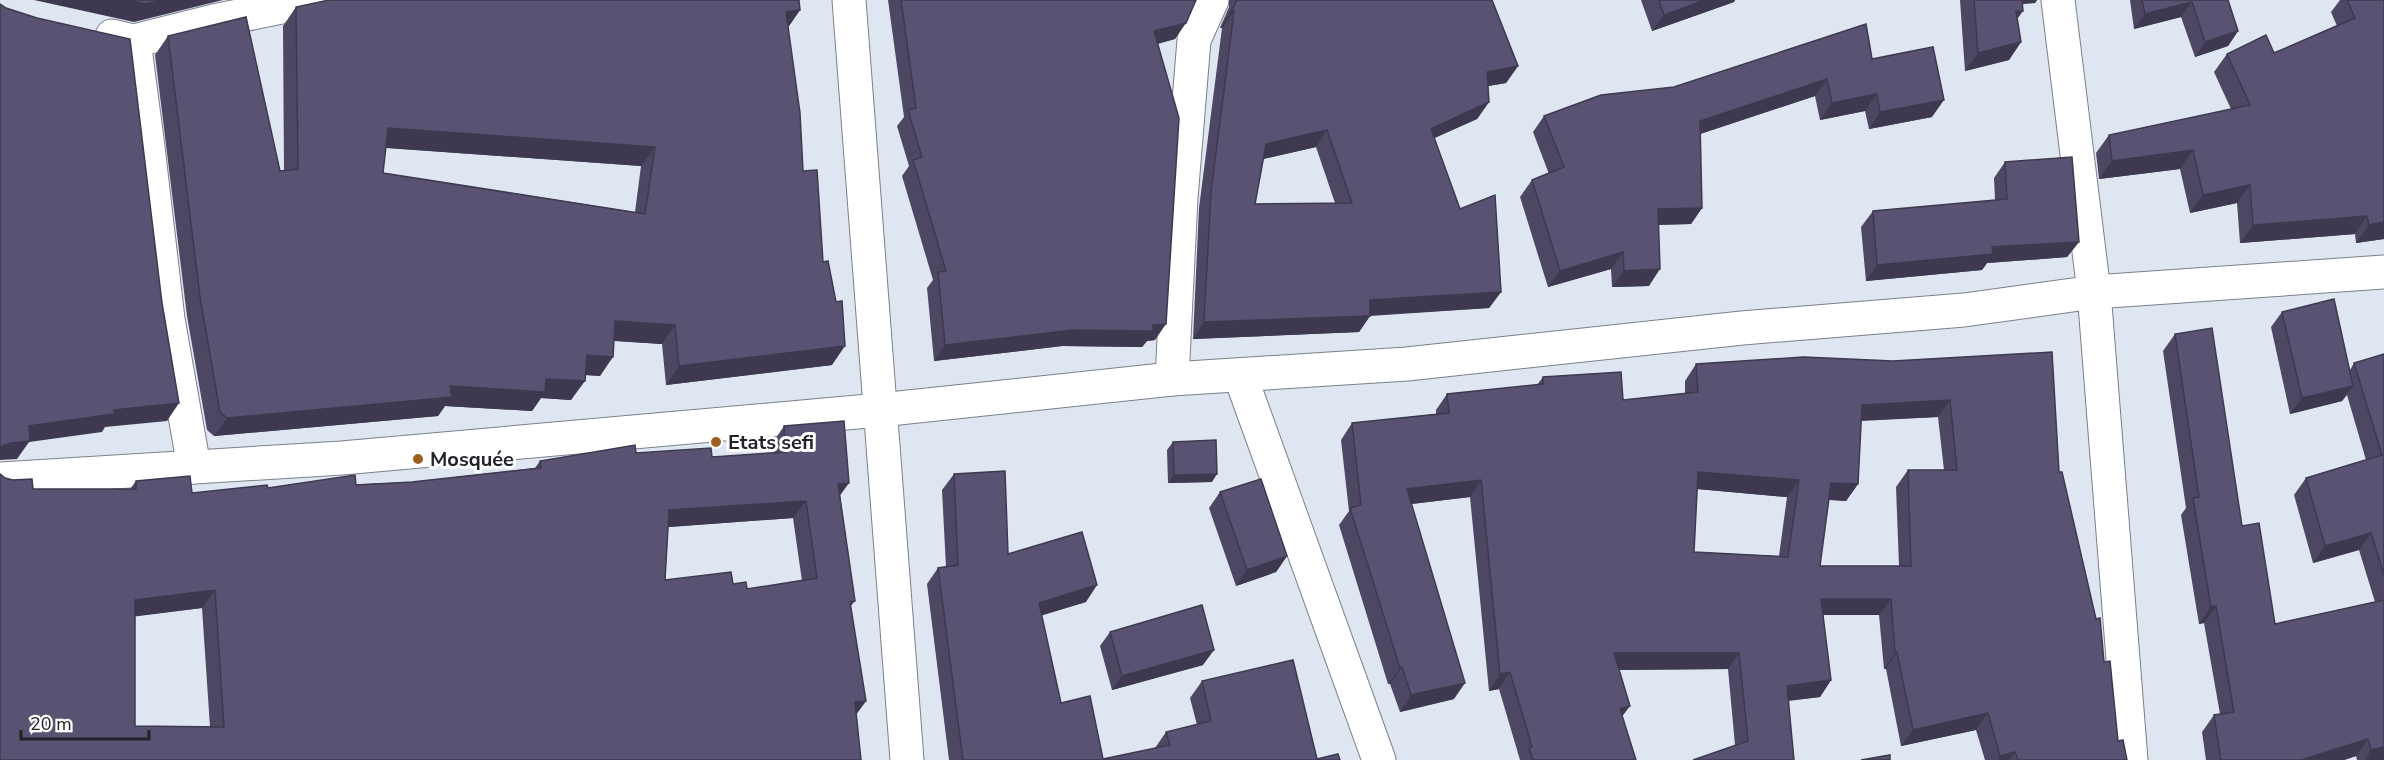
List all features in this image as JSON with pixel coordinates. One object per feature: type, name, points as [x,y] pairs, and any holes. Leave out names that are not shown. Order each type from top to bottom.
[{"type":"street","points":[[87,31],[134,41],[245,8],[315,0]]},
{"type":"street","points":[[849,0],[907,760]]},
{"type":"street","points":[[1172,379],[1181,198],[1194,40],[1212,0]]},
{"type":"street","points":[[2058,0],[2094,292],[2131,760]]},
{"type":"street","points":[[134,41],[168,319],[194,466]]},
{"type":"street","points":[[0,479],[342,458],[880,410],[1172,379],[1407,364],[1742,328],[1964,310],[2094,292],[2384,272]]},
{"type":"street","points":[[1240,375],[1379,760]]},
{"type":"building","points":[[128,0],[162,0],[146,4]]},
{"type":"building","points":[[329,0],[799,0],[800,10],[786,12],[800,113],[803,171],[817,170],[823,262],[828,261],[836,302],[842,301],[845,346],[679,366],[675,325],[615,321],[613,357],[587,355],[585,381],[546,379],[545,392],[450,386],[452,397],[227,418],[220,412],[200,297],[168,36],[246,17],[280,171],[298,169],[296,7]],"holes":[[[388,128],[655,147],[645,214],[383,173]]]},
{"type":"building","points":[[901,0],[1196,0],[1186,23],[1154,31],[1179,118],[1166,324],[1153,325],[1153,331],[1074,330],[945,345],[938,272],[946,271],[913,160],[922,157],[908,110],[916,108]]},
{"type":"building","points":[[1237,0],[1492,0],[1518,66],[1487,72],[1489,102],[1431,129],[1460,209],[1495,195],[1501,292],[1370,300],[1370,316],[1204,322],[1211,192],[1234,11],[1231,12]],"holes":[[[1327,130],[1352,203],[1255,204],[1266,144]]]},
{"type":"building","points":[[1659,0],[1705,0],[1664,15]]},
{"type":"building","points":[[1974,0],[2022,0],[2023,11],[2016,11],[2021,42],[1978,53]]},
{"type":"building","points":[[2142,0],[2228,0],[2238,31],[2205,42],[2192,2],[2145,14]]},
{"type":"building","points":[[2347,0],[2384,0],[2384,222],[2369,225],[2367,216],[2253,225],[2250,185],[2203,195],[2193,150],[2112,161],[2109,135],[2250,105],[2227,54],[2266,35],[2274,53],[2355,18]]},
{"type":"building","points":[[0,4],[37,18],[130,39],[162,303],[179,403],[114,410],[114,414],[29,426],[30,441],[11,443],[0,448]]},
{"type":"building","points":[[1866,24],[1872,59],[1933,47],[1944,100],[1880,112],[1877,94],[1832,103],[1827,79],[1700,121],[1702,208],[1658,209],[1660,269],[1624,271],[1623,252],[1560,271],[1532,180],[1564,167],[1544,116],[1601,95],[1674,87]]},
{"type":"building","points":[[2072,157],[2079,242],[1992,247],[1993,254],[1877,265],[1873,211],[2007,199],[2005,162]]},
{"type":"building","points":[[2334,299],[2353,386],[2302,398],[2282,312]]},
{"type":"building","points":[[2212,328],[2242,526],[2259,523],[2275,624],[2384,600],[2384,747],[2371,750],[2368,739],[2301,760],[2221,760],[2214,715],[2234,712],[2216,606],[2211,607],[2193,498],[2199,497],[2175,334]]},
{"type":"building","points":[[2052,352],[2059,472],[2062,472],[2096,619],[2100,618],[2104,662],[2110,661],[2118,741],[2123,740],[2127,760],[2018,760],[2015,752],[2000,756],[1988,713],[1913,730],[1897,652],[1895,653],[1891,599],[1821,599],[1831,680],[1787,686],[1794,760],[1693,760],[1748,741],[1739,653],[1614,653],[1630,706],[1620,709],[1636,760],[1533,760],[1529,748],[1532,747],[1510,672],[1500,674],[1481,480],[1407,489],[1465,683],[1411,695],[1402,667],[1400,668],[1350,508],[1361,505],[1352,423],[1449,413],[1447,394],[1543,384],[1543,377],[1621,372],[1623,400],[1698,392],[1696,364],[1804,357],[1893,361]],"holes":[[[1950,400],[1957,470],[1908,470],[1911,566],[1820,566],[1831,483],[1858,484],[1862,405]],[[1698,472],[1799,480],[1788,557],[1694,552]]]},
{"type":"building","points":[[2384,354],[2384,575],[2371,533],[2325,546],[2306,478],[2382,455],[2354,363]]},
{"type":"building","points":[[844,421],[849,483],[838,484],[855,601],[850,602],[866,701],[855,702],[861,760],[0,760],[0,474],[13,480],[32,479],[33,489],[136,489],[136,481],[190,476],[192,493],[267,485],[268,488],[355,475],[356,485],[412,482],[541,468],[540,461],[635,445],[636,453],[711,448],[712,457],[786,452],[784,426]],"holes":[[[806,501],[817,578],[747,589],[746,582],[733,584],[731,572],[665,580],[669,510]],[[215,590],[224,727],[135,726],[135,600]]]},
{"type":"building","points":[[1216,440],[1217,474],[1174,475],[1173,442]]},
{"type":"building","points":[[1005,471],[1008,554],[1082,532],[1097,585],[1039,603],[1061,703],[1090,696],[1103,759],[1170,745],[1166,732],[1211,721],[1202,681],[1293,660],[1317,759],[1338,754],[1340,760],[963,760],[938,568],[958,565],[954,474]]},
{"type":"building","points":[[1261,479],[1287,556],[1247,570],[1220,492]]},
{"type":"building","points":[[1202,605],[1214,650],[1122,676],[1110,632]]},
{"type":"building","points":[[1890,755],[1890,760],[1861,760]]},
{"type":"place","name":"Etats sefi","points":[[716,442]]},
{"type":"place","name":"Mosquée","points":[[418,459]]}]
